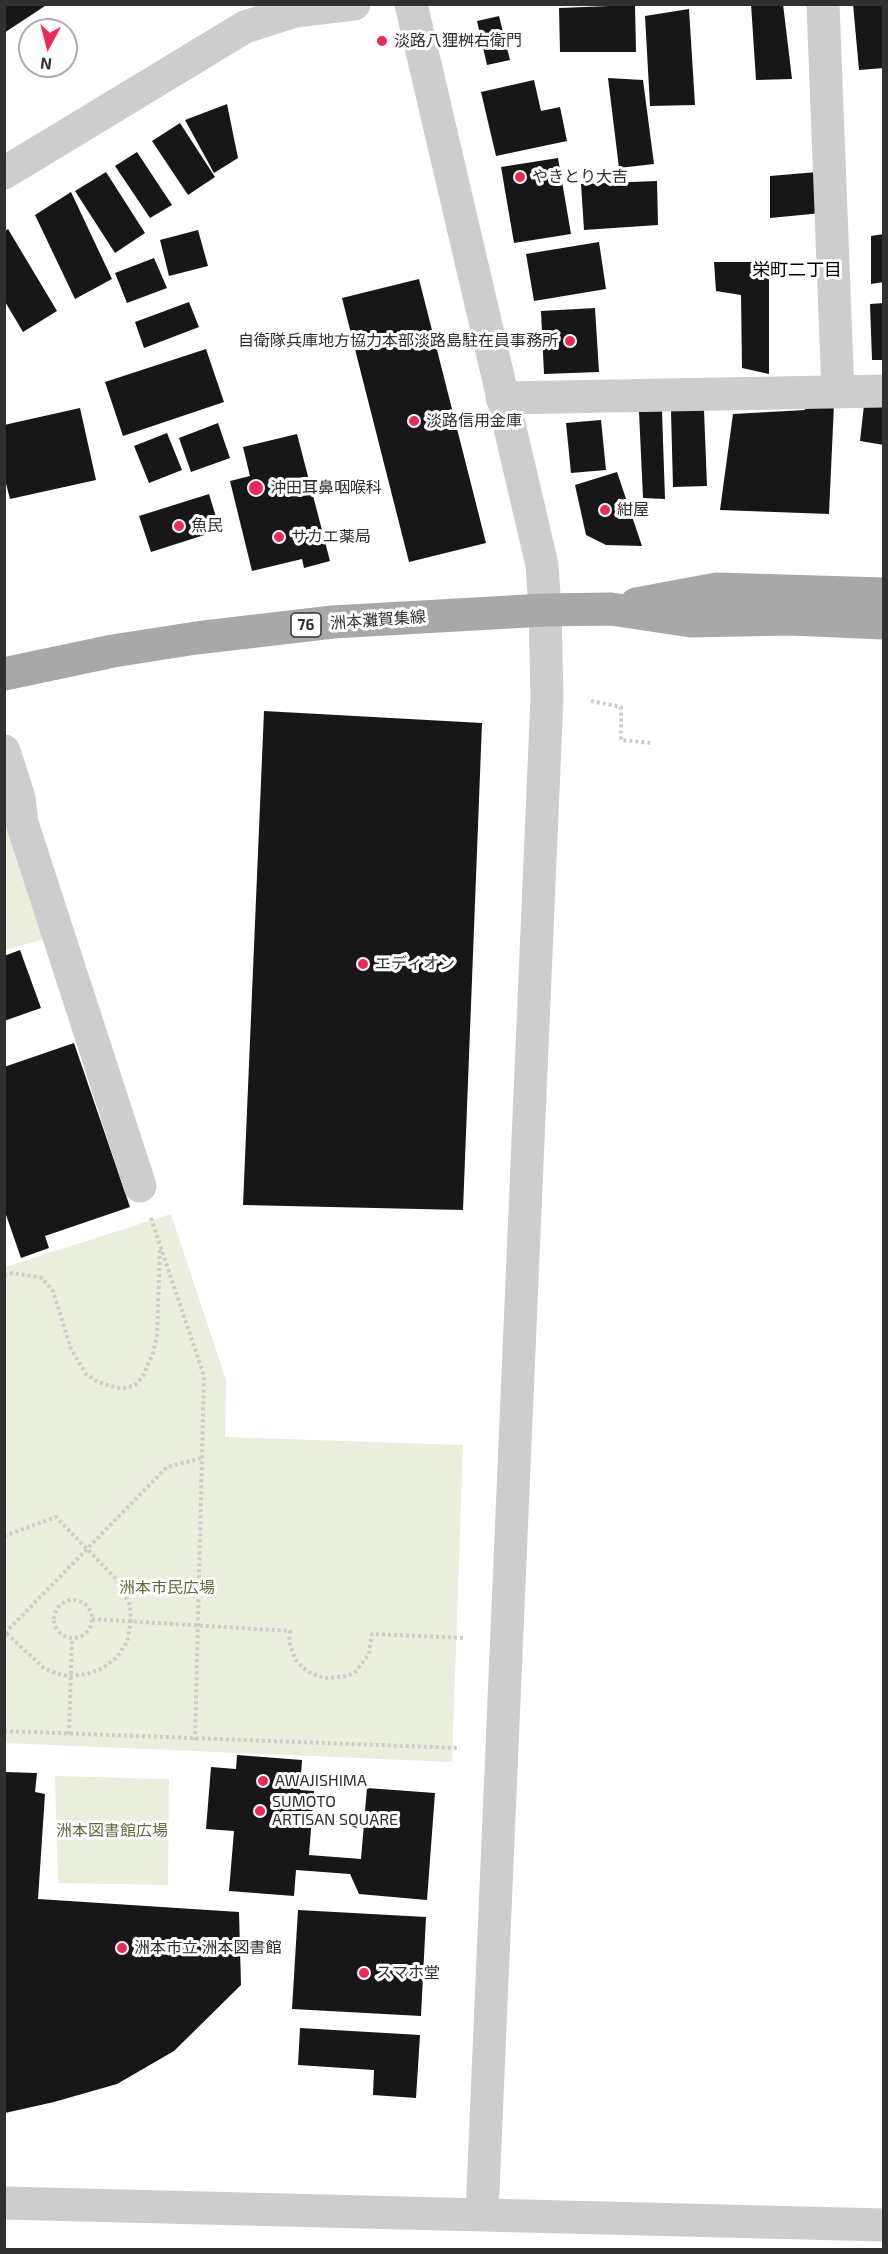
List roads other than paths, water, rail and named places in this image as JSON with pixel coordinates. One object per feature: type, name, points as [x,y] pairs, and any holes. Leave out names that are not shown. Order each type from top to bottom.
[{"type":"main road","name":"洲本灘賀集線","points":[[611,609],[717,589],[884,594]]},
{"type":"main road","name":"洲本灘賀集線","points":[[4,674],[113,651],[333,622],[545,610],[611,609],[691,621],[790,619],[884,623]]},
{"type":"street","points":[[4,173],[245,27],[295,11],[354,4]]},
{"type":"street","points":[[411,4],[542,565],[545,610],[546,697],[543,780],[482,2214]]},
{"type":"street","points":[[823,4],[838,392]]},
{"type":"street","points":[[502,399],[884,391]]},
{"type":"street","points":[[4,751],[19,798],[22,823],[140,1186]]},
{"type":"street","points":[[4,2203],[884,2225]]},
{"type":"place","name":"淡路八狸桝右衛門","points":[[382,41]]},
{"type":"place","name":"やきとり大吉","points":[[520,177]]},
{"type":"place","name":"自衛隊兵庫地方協力本部淡路島駐在員事務所","points":[[570,341]]},
{"type":"place","name":"淡路信用金庫","points":[[414,421]]},
{"type":"place","name":"沖田耳鼻咽喉科","points":[[256,488]]},
{"type":"place","name":"紺屋","points":[[605,510]]},
{"type":"place","name":"魚民","points":[[179,526]]},
{"type":"place","name":"サカエ薬局","points":[[279,537]]},
{"type":"place","name":"エディオン","points":[[363,964]]},
{"type":"place","name":"AWAJISHIMA","points":[[263,1781]]},
{"type":"place","name":"SUMOTO ARTISAN SQUARE","points":[[260,1811]]},
{"type":"place","name":"洲本市立 洲本図書館","points":[[122,1948]]},
{"type":"place","name":"スマホ堂","points":[[364,1973]]},
{"type":"district","name":"栄町二丁目","points":[[797,270]]},
{"type":"park label","name":"洲本市民広場","points":[[167,1588]]},
{"type":"park label","name":"洲本図書館広場","points":[[112,1831]]}]
